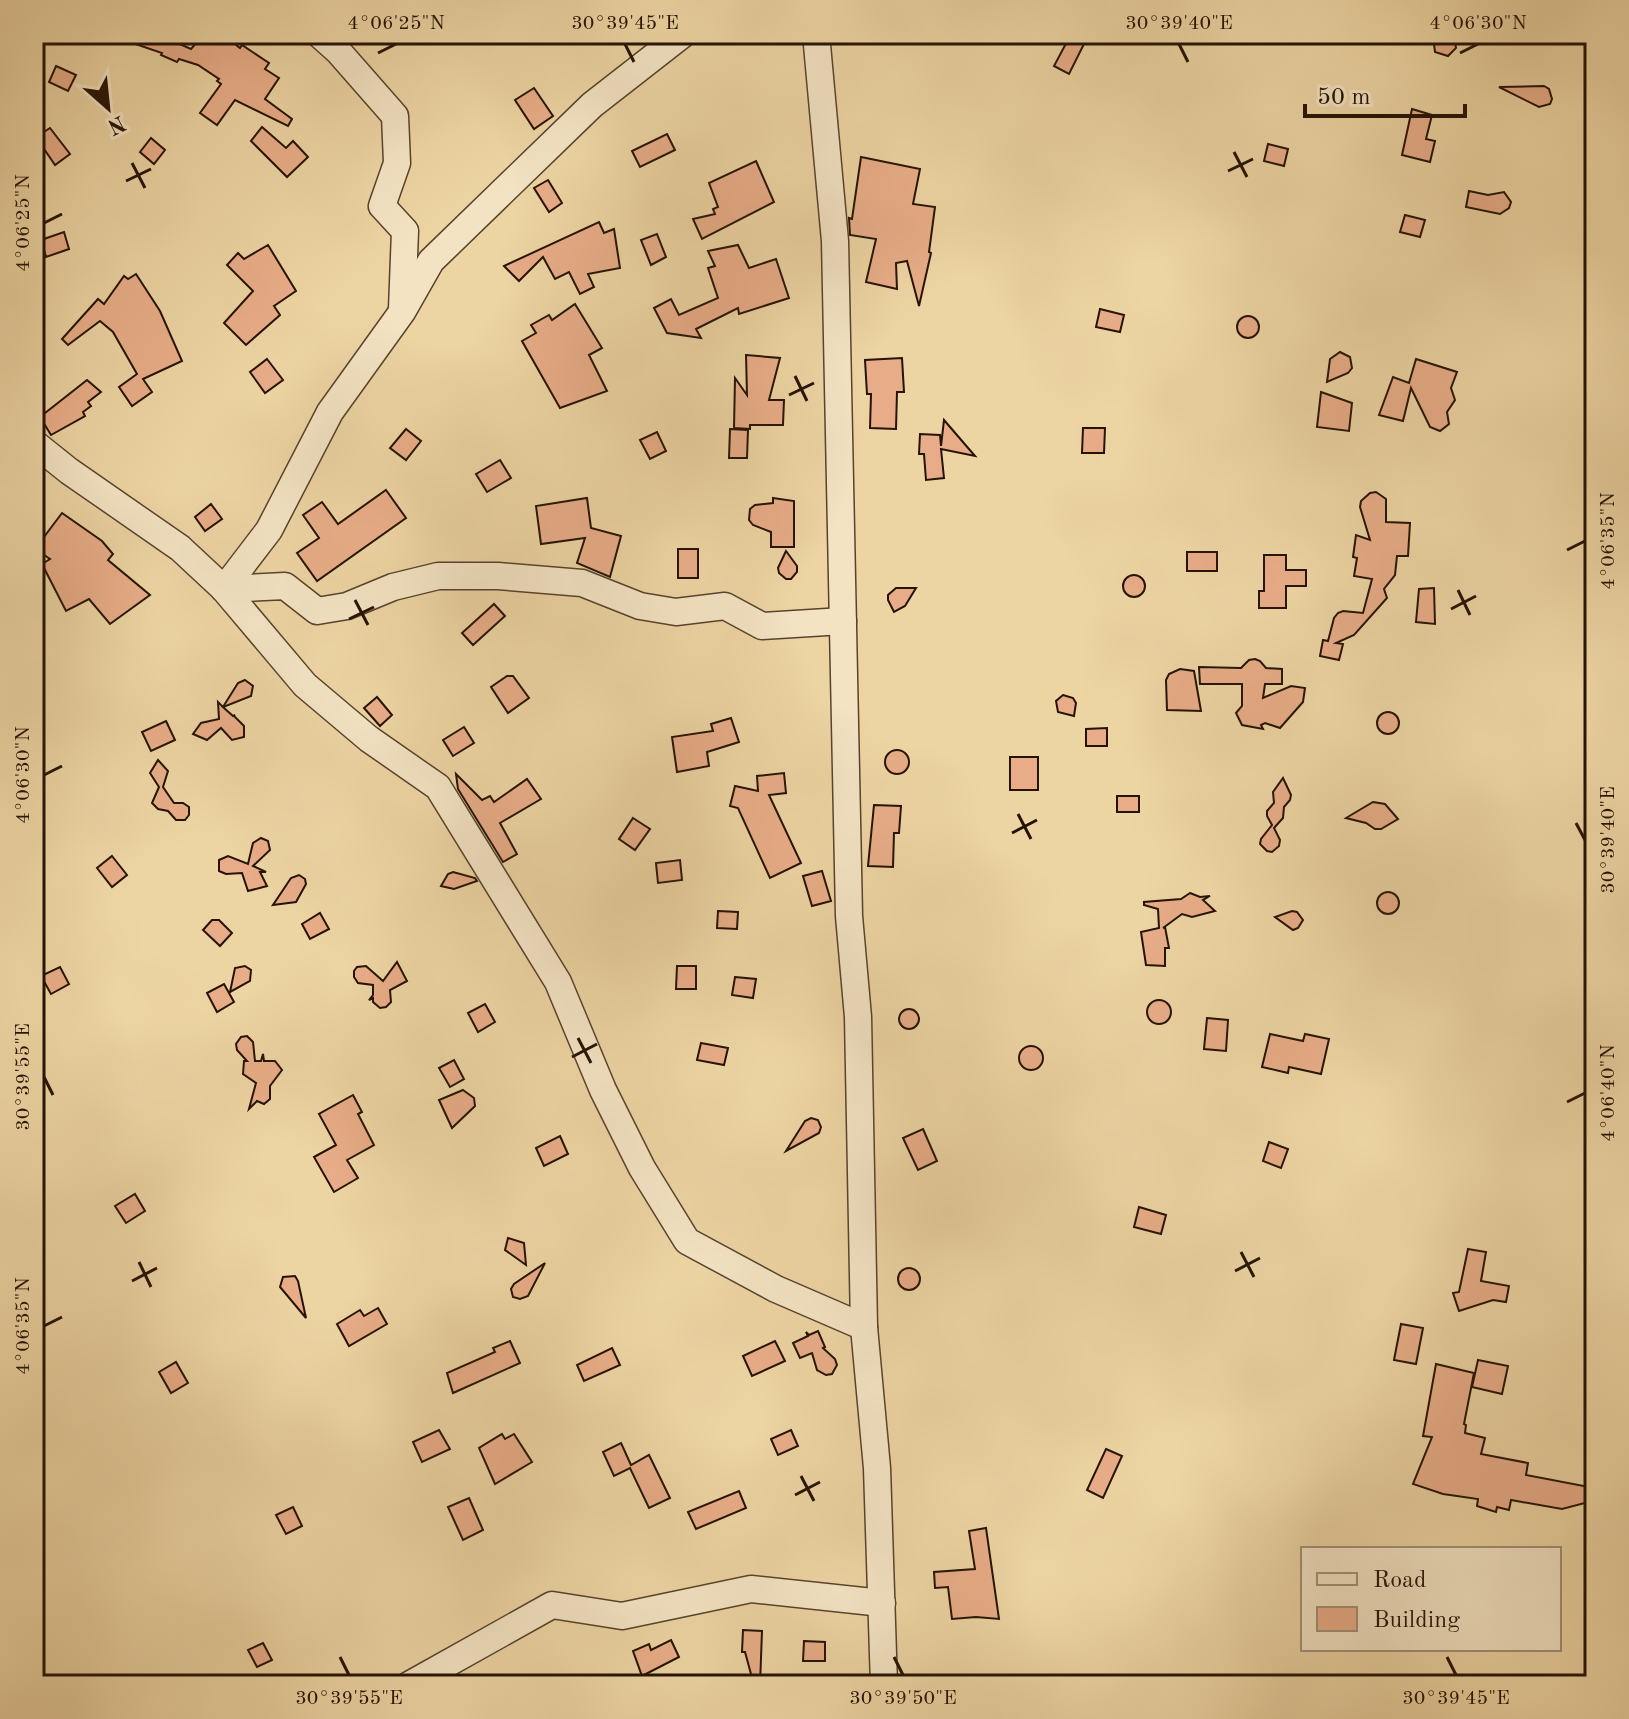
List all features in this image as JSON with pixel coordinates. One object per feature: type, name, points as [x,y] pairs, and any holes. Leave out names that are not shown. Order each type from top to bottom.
[{"type":"street","points":[[319,34],[395,116],[397,163],[382,206],[405,231],[402,312]]},
{"type":"street","points":[[224,589],[269,530],[330,412],[402,312],[431,261],[592,105],[683,34]]},
{"type":"street","points":[[816,34],[835,241],[849,916],[858,1017],[864,1327],[877,1468],[884,1685]]},
{"type":"street","points":[[34,443],[180,548],[224,589],[305,685],[369,739],[438,787],[558,982],[609,1103],[642,1168],[687,1241],[776,1289],[864,1327]]},
{"type":"street","points":[[224,589],[285,586],[317,611],[347,606],[393,587],[438,576],[498,576],[582,583],[640,606],[676,612],[725,606],[762,626],[843,621]]},
{"type":"street","points":[[409,1685],[552,1605],[622,1616],[751,1589],[882,1603]]},
{"type":"building","points":[[115,34],[157,34],[191,49],[204,34],[222,34],[240,48],[242,45],[269,63],[265,69],[279,78],[265,99],[292,119],[288,126],[235,100],[217,125],[200,113],[221,84],[217,81],[219,79],[198,65],[179,59],[177,62],[162,53],[115,37]]},
{"type":"building","points":[[1071,34],[1089,34],[1069,74],[1054,66]]},
{"type":"building","points":[[1439,34],[1454,34],[1456,48],[1448,56],[1435,52],[1434,44]]},
{"type":"building","points":[[56,66],[76,75],[68,91],[49,82]]},
{"type":"building","points":[[1544,86],[1549,89],[1552,99],[1550,104],[1539,107],[1499,87]]},
{"type":"building","points":[[534,88],[553,116],[534,129],[515,100]]},
{"type":"building","points":[[1412,109],[1432,115],[1426,139],[1435,141],[1430,162],[1402,155]]},
{"type":"building","points":[[262,127],[286,148],[293,141],[308,157],[287,177],[251,141]]},
{"type":"building","points":[[50,128],[70,154],[55,165],[36,137]]},
{"type":"building","points":[[667,134],[675,150],[640,167],[632,151]]},
{"type":"building","points":[[151,138],[165,150],[154,164],[140,152]]},
{"type":"building","points":[[1268,144],[1288,149],[1284,166],[1264,161]]},
{"type":"building","points":[[861,157],[920,169],[913,204],[935,207],[931,253],[919,306],[907,261],[896,263],[897,289],[866,282],[876,239],[850,235],[849,218],[852,219]]},
{"type":"building","points":[[756,161],[774,202],[702,239],[693,219],[715,214],[713,209],[718,207],[709,183]]},
{"type":"building","points":[[548,180],[562,203],[549,212],[534,188]]},
{"type":"building","points":[[1469,191],[1488,195],[1504,192],[1511,202],[1509,208],[1500,214],[1466,207]]},
{"type":"building","points":[[1405,215],[1425,220],[1420,237],[1400,232]]},
{"type":"building","points":[[599,222],[604,233],[614,229],[620,268],[588,274],[594,287],[580,294],[569,272],[555,279],[543,257],[519,281],[504,266]]},
{"type":"building","points":[[64,232],[69,249],[46,257],[41,240]]},
{"type":"building","points":[[657,234],[666,257],[651,265],[641,240]]},
{"type":"building","points":[[268,245],[296,291],[274,306],[280,315],[246,345],[224,323],[253,291],[227,265],[238,253],[244,259]]},
{"type":"building","points":[[738,245],[749,268],[776,259],[789,298],[739,314],[738,308],[696,329],[701,338],[667,333],[654,308],[671,299],[679,315],[718,298],[708,268],[715,266],[708,251]]},
{"type":"building","points":[[136,274],[160,311],[182,361],[143,379],[152,392],[132,406],[119,387],[137,374],[113,332],[100,321],[68,345],[62,339],[98,299],[104,304],[124,276],[128,279]]},
{"type":"building","points":[[575,304],[602,348],[589,355],[607,391],[560,408],[522,341],[536,333],[531,325],[549,315],[552,320]]},
{"type":"building","points":[[1100,309],[1124,315],[1120,332],[1096,327]]},
{"type":"building","points":[[1248,316],[1256,319],[1259,327],[1256,335],[1248,338],[1240,335],[1237,327],[1240,319]]},
{"type":"building","points":[[1340,352],[1350,357],[1352,368],[1348,373],[1327,382],[1330,359]]},
{"type":"building","points":[[746,355],[780,358],[769,400],[784,400],[783,425],[734,428],[735,378],[747,395]]},
{"type":"building","points":[[902,358],[904,392],[897,392],[896,429],[870,428],[871,394],[867,394],[865,360]]},
{"type":"building","points":[[267,359],[283,380],[265,393],[250,372]]},
{"type":"building","points":[[1416,359],[1457,372],[1451,388],[1455,400],[1447,412],[1449,424],[1440,431],[1430,427],[1411,388],[1403,421],[1379,415],[1393,377],[1409,383]]},
{"type":"building","points":[[87,380],[101,392],[88,402],[91,406],[83,412],[85,416],[51,435],[40,417]]},
{"type":"building","points":[[1321,392],[1352,403],[1349,431],[1317,427]]},
{"type":"building","points":[[944,420],[975,456],[941,449],[944,478],[926,480],[924,454],[919,454],[920,434],[940,435],[941,446]]},
{"type":"building","points":[[1083,428],[1105,428],[1104,453],[1082,453]]},
{"type":"building","points":[[406,429],[421,441],[406,460],[390,448]]},
{"type":"building","points":[[730,429],[748,430],[747,458],[729,458]]},
{"type":"building","points":[[657,432],[666,451],[650,459],[640,440]]},
{"type":"building","points":[[500,460],[511,478],[487,492],[476,474]]},
{"type":"building","points":[[386,490],[406,518],[317,581],[297,553],[319,538],[303,515],[322,502],[338,524]]},
{"type":"building","points":[[1376,492],[1386,499],[1386,522],[1410,523],[1408,556],[1397,556],[1395,575],[1384,589],[1387,598],[1354,635],[1336,643],[1343,644],[1339,660],[1320,656],[1323,640],[1328,641],[1338,613],[1363,613],[1372,579],[1354,576],[1357,558],[1353,557],[1356,535],[1370,540],[1361,501]]},
{"type":"building","points":[[587,498],[591,528],[621,536],[610,577],[577,563],[585,538],[541,544],[536,506]]},
{"type":"building","points":[[773,498],[794,501],[794,547],[771,547],[771,532],[753,525],[749,520],[750,509],[755,505],[773,503]]},
{"type":"building","points":[[211,504],[222,519],[205,531],[195,517]]},
{"type":"building","points":[[62,513],[102,541],[113,554],[108,560],[150,595],[110,624],[89,599],[66,611],[42,564],[50,559],[35,549]]},
{"type":"building","points":[[678,549],[698,549],[698,578],[678,578]]},
{"type":"building","points":[[786,551],[797,566],[797,572],[791,579],[786,579],[778,568]]},
{"type":"building","points":[[1187,552],[1217,552],[1217,571],[1187,571]]},
{"type":"building","points":[[1264,555],[1286,555],[1286,570],[1306,570],[1306,586],[1286,586],[1286,608],[1259,608],[1259,591],[1264,591]]},
{"type":"building","points":[[1134,575],[1142,578],[1145,586],[1142,594],[1134,597],[1126,594],[1123,586],[1126,578]]},
{"type":"building","points":[[896,588],[916,588],[905,606],[894,612],[888,595]]},
{"type":"building","points":[[1434,588],[1435,624],[1416,622],[1419,589]]},
{"type":"building","points":[[494,604],[505,616],[473,645],[462,633]]},
{"type":"building","points":[[1255,659],[1266,668],[1282,669],[1282,684],[1265,684],[1263,698],[1291,686],[1305,688],[1303,702],[1280,728],[1265,723],[1261,725],[1263,729],[1242,725],[1236,713],[1242,706],[1242,684],[1200,684],[1199,667],[1241,668],[1249,660]]},
{"type":"building","points":[[1180,669],[1194,671],[1201,711],[1167,710],[1166,680],[1169,674]]},
{"type":"building","points":[[507,676],[513,676],[529,698],[508,713],[491,687]]},
{"type":"building","points":[[245,680],[253,686],[251,696],[223,707],[238,683]]},
{"type":"building","points":[[1063,695],[1073,698],[1076,703],[1074,716],[1058,712],[1056,701]]},
{"type":"building","points":[[377,697],[392,715],[380,726],[364,708]]},
{"type":"building","points":[[218,702],[244,726],[244,737],[232,740],[221,728],[207,740],[193,734],[201,723],[219,719]]},
{"type":"building","points":[[1388,712],[1396,715],[1399,723],[1396,731],[1388,734],[1380,731],[1377,723],[1380,715]]},
{"type":"building","points":[[731,718],[739,742],[707,752],[709,766],[677,772],[672,737],[713,731],[711,724]]},
{"type":"building","points":[[166,721],[175,740],[151,751],[142,732]]},
{"type":"building","points":[[464,727],[474,743],[453,756],[443,740]]},
{"type":"building","points":[[1107,728],[1107,746],[1086,746],[1086,729]]},
{"type":"building","points":[[897,750],[908,757],[909,762],[902,773],[897,774],[886,767],[885,762],[892,751]]},
{"type":"building","points":[[1010,757],[1038,757],[1038,790],[1010,790]]},
{"type":"building","points":[[158,760],[168,771],[163,787],[174,803],[189,807],[185,820],[176,820],[168,811],[158,809],[152,803],[159,787],[150,773]]},
{"type":"building","points":[[784,773],[786,793],[769,795],[801,863],[770,878],[738,808],[730,806],[735,786],[758,791],[757,776]]},
{"type":"building","points":[[456,774],[482,800],[490,796],[494,802],[527,779],[541,799],[500,823],[517,854],[503,862],[458,789]]},
{"type":"building","points":[[1283,778],[1291,795],[1284,807],[1283,818],[1274,828],[1280,840],[1279,846],[1272,852],[1260,844],[1272,825],[1267,811],[1274,803],[1273,792]]},
{"type":"building","points":[[1117,796],[1139,796],[1139,812],[1117,812]]},
{"type":"building","points":[[1373,802],[1385,804],[1398,819],[1375,829],[1366,823],[1346,818]]},
{"type":"building","points":[[874,805],[901,806],[899,833],[894,833],[893,867],[868,866]]},
{"type":"building","points":[[633,818],[650,829],[635,850],[619,839]]},
{"type":"building","points":[[261,838],[268,841],[270,850],[253,866],[266,872],[260,872],[267,886],[248,891],[242,873],[219,871],[219,860],[228,856],[248,864],[253,843]]},
{"type":"building","points":[[112,856],[127,875],[112,887],[97,868]]},
{"type":"building","points":[[680,860],[682,880],[658,883],[656,863]]},
{"type":"building","points":[[822,871],[831,901],[812,906],[803,876]]},
{"type":"building","points":[[453,872],[477,881],[454,889],[441,886],[448,874]]},
{"type":"building","points":[[299,875],[306,884],[296,902],[273,905],[291,878]]},
{"type":"building","points":[[1388,892],[1396,895],[1399,903],[1396,911],[1388,914],[1380,911],[1377,903],[1380,895]]},
{"type":"building","points":[[1190,893],[1200,897],[1210,896],[1203,900],[1215,911],[1192,917],[1182,914],[1163,928],[1169,948],[1165,948],[1165,966],[1146,965],[1141,932],[1159,928],[1158,909],[1144,905],[1144,902],[1181,899]]},
{"type":"building","points":[[718,911],[738,912],[737,929],[717,928]]},
{"type":"building","points":[[1292,911],[1303,920],[1293,930],[1275,917]]},
{"type":"building","points":[[320,913],[329,929],[310,939],[302,924]]},
{"type":"building","points":[[212,920],[219,920],[232,933],[220,946],[203,930]]},
{"type":"building","points":[[397,962],[407,981],[390,990],[391,1002],[380,1008],[373,998],[369,1000],[373,995],[373,985],[358,983],[354,971],[357,967],[366,966],[383,981]]},
{"type":"building","points":[[245,966],[251,970],[250,981],[230,992],[235,968]]},
{"type":"building","points":[[677,966],[696,966],[696,989],[676,989]]},
{"type":"building","points":[[60,967],[69,984],[51,994],[41,976]]},
{"type":"building","points":[[735,977],[756,979],[753,998],[732,995]]},
{"type":"building","points":[[224,984],[234,1002],[217,1012],[207,993]]},
{"type":"building","points":[[1159,1000],[1167,1004],[1171,1012],[1167,1020],[1159,1024],[1151,1020],[1147,1012],[1151,1004]]},
{"type":"building","points":[[485,1004],[495,1022],[478,1032],[468,1013]]},
{"type":"building","points":[[905,1009],[913,1009],[919,1019],[913,1029],[905,1029],[899,1023],[899,1015]]},
{"type":"building","points":[[1207,1018],[1228,1020],[1226,1051],[1204,1049]]},
{"type":"building","points":[[1270,1034],[1303,1041],[1305,1034],[1329,1039],[1321,1074],[1289,1067],[1288,1073],[1262,1067]]},
{"type":"building","points":[[247,1036],[253,1042],[255,1061],[261,1061],[263,1054],[264,1061],[275,1061],[282,1070],[270,1086],[270,1099],[264,1104],[257,1101],[249,1109],[256,1083],[243,1074],[244,1061],[247,1061],[237,1050],[236,1044],[241,1037]]},
{"type":"building","points":[[701,1043],[728,1048],[724,1065],[697,1060]]},
{"type":"building","points":[[1031,1046],[1040,1049],[1043,1058],[1040,1067],[1031,1070],[1022,1067],[1019,1058],[1022,1049]]},
{"type":"building","points":[[454,1060],[464,1079],[450,1087],[439,1068]]},
{"type":"building","points":[[463,1090],[474,1098],[475,1106],[452,1128],[439,1100]]},
{"type":"building","points":[[353,1095],[362,1112],[358,1114],[374,1145],[347,1160],[358,1178],[334,1192],[314,1157],[336,1145],[319,1114]]},
{"type":"building","points":[[811,1118],[818,1120],[821,1127],[819,1133],[786,1151],[805,1121]]},
{"type":"building","points":[[923,1129],[937,1161],[918,1170],[903,1138]]},
{"type":"building","points":[[560,1136],[568,1154],[544,1166],[536,1148]]},
{"type":"building","points":[[1269,1142],[1288,1149],[1281,1168],[1263,1161]]},
{"type":"building","points":[[135,1194],[145,1211],[126,1223],[115,1206]]},
{"type":"building","points":[[1139,1207],[1166,1215],[1161,1234],[1134,1227]]},
{"type":"building","points":[[508,1238],[524,1243],[526,1265],[505,1250]]},
{"type":"building","points":[[1468,1249],[1486,1252],[1481,1281],[1509,1286],[1506,1302],[1493,1300],[1459,1311],[1453,1293],[1459,1292]]},
{"type":"building","points":[[545,1263],[528,1296],[520,1299],[513,1297],[511,1289],[514,1284]]},
{"type":"building","points":[[909,1268],[917,1271],[920,1279],[917,1287],[909,1290],[901,1287],[898,1279],[901,1271]]},
{"type":"building","points":[[295,1276],[306,1318],[280,1287],[283,1277]]},
{"type":"building","points":[[378,1308],[387,1324],[349,1346],[337,1324],[360,1310],[364,1316]]},
{"type":"building","points":[[1401,1324],[1423,1328],[1416,1364],[1394,1360]]},
{"type":"building","points":[[818,1331],[823,1348],[837,1365],[832,1374],[826,1375],[817,1370],[812,1353],[800,1358],[793,1343],[808,1336],[806,1332],[809,1335]]},
{"type":"building","points":[[510,1341],[520,1363],[453,1393],[447,1373],[495,1352],[493,1348]]},
{"type":"building","points":[[775,1341],[785,1361],[752,1376],[743,1356]]},
{"type":"building","points":[[612,1348],[620,1365],[584,1381],[577,1365]]},
{"type":"building","points":[[1478,1360],[1508,1366],[1502,1394],[1472,1387]]},
{"type":"building","points":[[176,1362],[188,1383],[171,1393],[159,1372]]},
{"type":"building","points":[[1436,1364],[1474,1373],[1464,1424],[1465,1433],[1485,1438],[1481,1454],[1528,1463],[1526,1475],[1589,1487],[1585,1503],[1562,1509],[1511,1500],[1509,1510],[1497,1507],[1496,1512],[1477,1506],[1478,1499],[1443,1494],[1413,1484],[1432,1437],[1423,1436]]},
{"type":"building","points":[[439,1430],[450,1449],[422,1462],[413,1442]]},
{"type":"building","points":[[791,1430],[798,1446],[778,1455],[771,1439]]},
{"type":"building","points":[[502,1434],[505,1439],[514,1434],[532,1462],[495,1484],[479,1448]]},
{"type":"building","points":[[621,1443],[631,1465],[649,1455],[670,1498],[649,1508],[630,1468],[614,1476],[603,1452]]},
{"type":"building","points":[[1106,1449],[1122,1456],[1103,1498],[1087,1490]]},
{"type":"building","points":[[739,1491],[746,1508],[696,1529],[688,1512]]},
{"type":"building","points":[[469,1498],[483,1530],[463,1540],[448,1507]]},
{"type":"building","points":[[293,1507],[302,1526],[286,1534],[276,1515]]},
{"type":"building","points":[[986,1528],[999,1619],[952,1619],[948,1587],[935,1588],[934,1572],[975,1569],[969,1531]]},
{"type":"building","points":[[743,1630],[762,1631],[760,1685],[754,1685],[745,1652],[742,1652]]},
{"type":"building","points":[[671,1640],[679,1657],[642,1676],[633,1651],[649,1644],[651,1650]]},
{"type":"building","points":[[804,1641],[825,1642],[825,1661],[803,1661]]},
{"type":"building","points":[[263,1643],[272,1660],[257,1667],[248,1650]]}]
